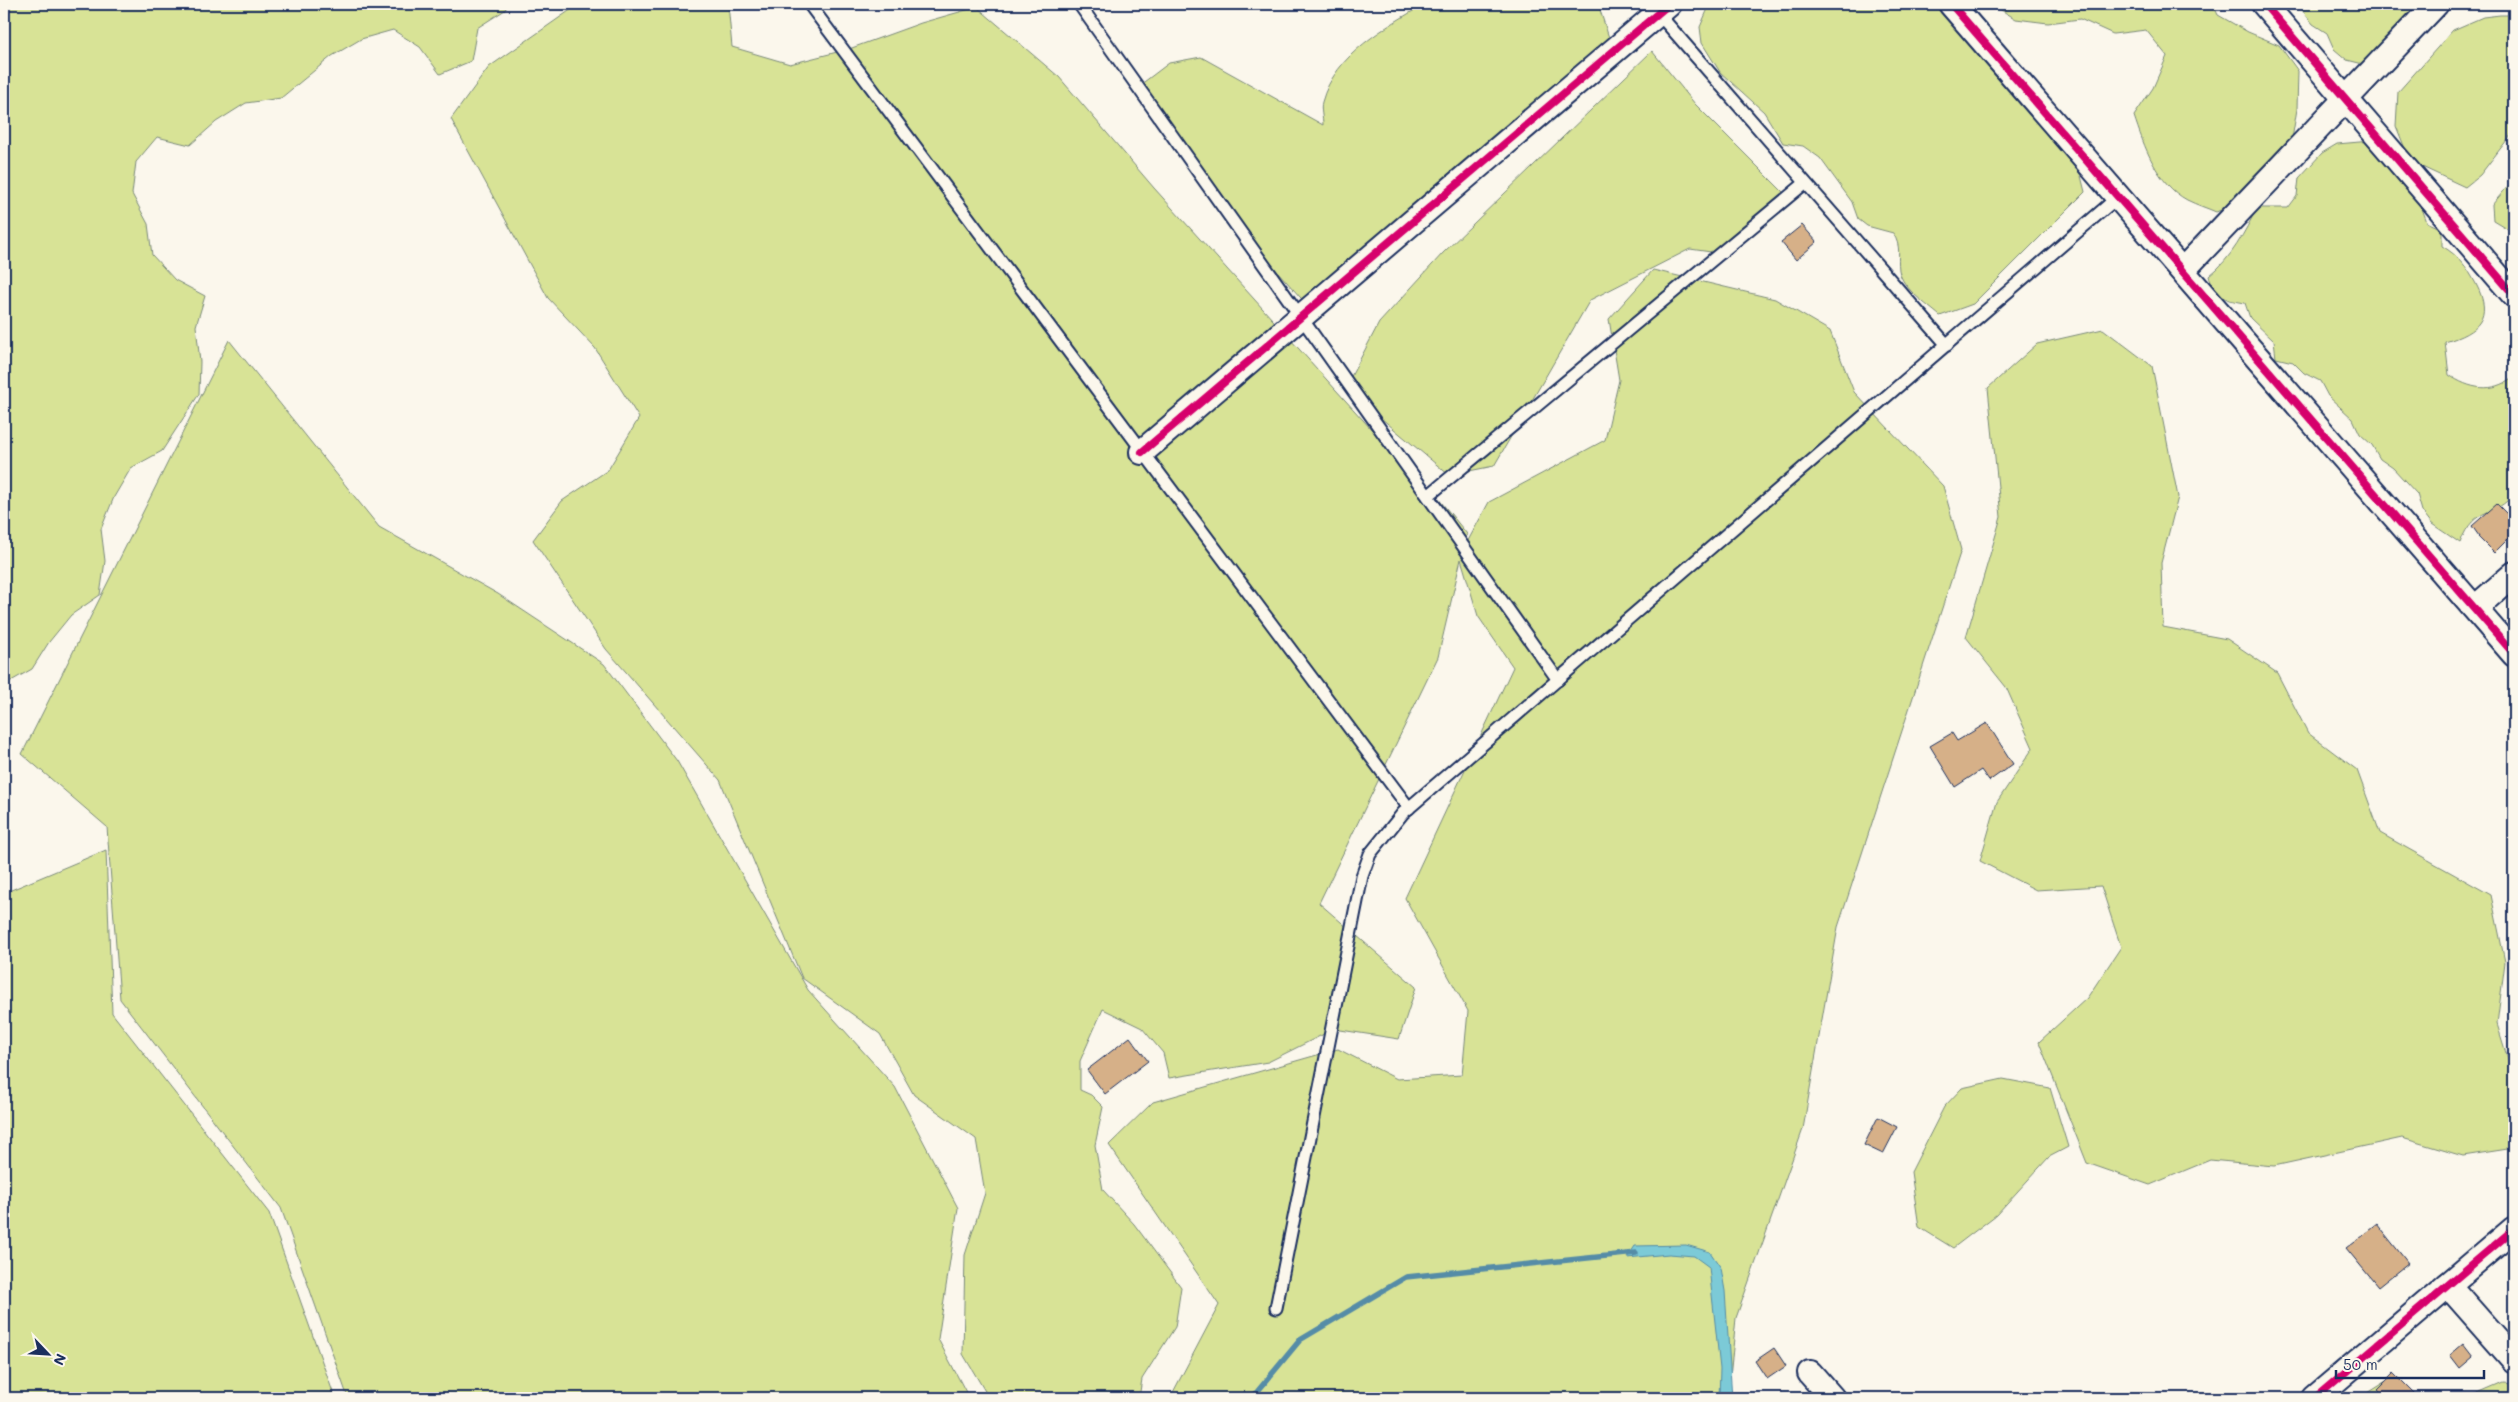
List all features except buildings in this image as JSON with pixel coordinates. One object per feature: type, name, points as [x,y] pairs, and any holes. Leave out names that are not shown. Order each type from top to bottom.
[{"type":"street","points":[[1951,4],[2514,654]]},
{"type":"street","points":[[2264,4],[2512,288]]},
{"type":"street","points":[[2183,270],[2436,4]]},
{"type":"street","points":[[1142,452],[1659,7]]},
{"type":"street","points":[[2475,608],[2514,574]]},
{"type":"street","points":[[2315,1398],[2514,1229]]},
{"type":"street","points":[[2448,1285],[2514,1360]]},
{"type":"street","points":[[1810,1373],[1832,1398]]},
{"type":"lane","points":[[809,4],[1409,808]]},
{"type":"lane","points":[[1079,4],[1558,680]]},
{"type":"lane","points":[[1659,7],[1805,183],[1946,345]]},
{"type":"lane","points":[[1428,496],[1805,183]]},
{"type":"lane","points":[[1276,1308],[1362,876],[1370,854],[1409,808],[2119,196]]},
{"type":"green space","points":[[4,4],[508,4],[505,10],[477,28],[471,61],[440,74],[420,47],[393,30],[361,39],[332,56],[281,98],[246,103],[216,122],[190,145],[157,137],[136,162],[132,194],[148,224],[152,255],[175,280],[205,296],[196,326],[200,362],[199,394],[162,451],[131,468],[114,497],[101,529],[105,561],[100,595],[71,615],[49,642],[32,669],[4,685]]},
{"type":"green space","points":[[579,4],[728,4],[732,47],[790,64],[849,49],[921,23],[977,7],[1059,77],[1154,188],[1372,430],[1403,455],[1467,534],[1464,548],[1489,502],[1605,440],[1619,380],[1609,319],[1653,270],[1775,299],[1830,331],[1854,392],[1943,486],[1961,550],[1838,927],[1803,1129],[1736,1318],[1728,1398],[1170,1398],[1219,1305],[1109,1145],[1153,1102],[1338,1049],[1397,1079],[1462,1075],[1468,1011],[1405,898],[1513,667],[1478,616],[1461,559],[1438,657],[1319,903],[1416,987],[1399,1039],[1334,1029],[1268,1062],[1169,1078],[1163,1053],[1142,1028],[1103,1009],[1080,1061],[1080,1090],[1091,1095],[1103,1107],[1095,1145],[1103,1190],[1134,1224],[1181,1287],[1175,1327],[1142,1379],[1139,1398],[989,1398],[963,1354],[965,1255],[985,1193],[976,1139],[914,1095],[880,1034],[802,978],[720,780],[606,649],[533,540],[562,501],[608,470],[639,418],[595,348],[548,298],[451,119],[489,67]]},
{"type":"green space","points":[[1425,4],[1598,4],[1613,50],[1308,306],[1241,230],[1140,85],[1169,63],[1201,57],[1323,125],[1322,102],[1338,70],[1350,56],[1379,32]]},
{"type":"green space","points":[[1710,4],[1949,4],[2061,140],[2081,176],[2085,192],[1973,304],[1940,316],[1910,290],[1901,277],[1898,247],[1893,233],[1867,226],[1858,219],[1852,202],[1820,158],[1803,146],[1783,143],[1764,112],[1720,72],[1702,43],[1700,27]]},
{"type":"green space","points":[[1991,4],[2213,4],[2218,15],[2248,32],[2279,45],[2298,71],[2297,109],[2291,145],[2249,199],[2216,212],[2191,202],[2167,184],[2160,174],[2147,152],[2134,116],[2153,88],[2167,56],[2146,30],[2113,34],[2080,19],[2048,23],[2016,19]]},
{"type":"green space","points":[[2306,4],[2429,4],[2363,64],[2347,60],[2334,49],[2327,33],[2313,24],[2302,10]]},
{"type":"green space","points":[[2514,15],[2514,131],[2480,175],[2465,187],[2420,166],[2408,156],[2396,126],[2398,92],[2453,30],[2483,17]]},
{"type":"green space","points":[[1652,51],[1695,104],[1789,198],[1725,254],[1690,249],[1590,300],[1494,466],[1449,475],[1345,388],[1379,323],[1443,253]]},
{"type":"green space","points":[[2371,141],[2414,187],[2427,222],[2442,229],[2442,246],[2458,258],[2466,267],[2481,296],[2483,315],[2480,322],[2466,334],[2445,342],[2449,375],[2465,384],[2481,388],[2498,386],[2514,377],[2514,493],[2500,506],[2479,516],[2472,522],[2460,543],[2432,524],[2422,511],[2417,494],[2393,468],[2380,459],[2372,445],[2360,434],[2353,419],[2328,396],[2320,381],[2304,373],[2293,362],[2276,358],[2274,341],[2250,318],[2245,303],[2229,300],[2214,292],[2209,276],[2231,253],[2257,208],[2288,208],[2297,196],[2299,178],[2322,153],[2337,144]]},
{"type":"green space","points":[[2514,179],[2514,229],[2508,229],[2493,220],[2492,205]]},
{"type":"green space","points":[[2103,329],[2152,366],[2178,497],[2161,563],[2163,627],[2227,639],[2277,673],[2308,733],[2357,770],[2380,833],[2491,895],[2505,962],[2497,1024],[2514,1079],[2514,1148],[2463,1156],[2402,1138],[2274,1166],[2210,1160],[2150,1185],[2087,1163],[2039,1042],[2087,998],[2121,947],[2101,886],[2036,890],[1980,861],[1997,802],[2033,748],[2006,687],[1966,637],[2001,517],[1988,388],[2037,344]]},
{"type":"green space","points":[[229,340],[379,527],[498,594],[604,664],[677,761],[808,990],[895,1087],[958,1208],[938,1339],[969,1398],[348,1398],[281,1208],[120,999],[107,827],[22,754]]},
{"type":"green space","points":[[106,850],[112,1013],[269,1213],[335,1398],[4,1398],[4,893]]},
{"type":"green space","points":[[2003,1079],[2050,1088],[2068,1147],[2049,1157],[1996,1215],[1953,1248],[1919,1227],[1911,1172],[1944,1107],[1962,1088]]},
{"type":"green space","points":[[2386,1381],[2401,1398],[2359,1398]]},
{"type":"green space","points":[[2503,1382],[2514,1383],[2514,1398],[2466,1398]]},
{"type":"water","points":[[1686,1245],[1710,1252],[1721,1268],[1725,1291],[1732,1398],[1719,1398],[1720,1369],[1709,1267],[1694,1256],[1669,1254],[1627,1258],[1635,1246]]},
{"type":"waterway","points":[[1252,1398],[1300,1340],[1406,1277],[1636,1253]]},
{"type":"cycle path","points":[[1142,452],[1669,4]]},
{"type":"cycle path","points":[[1951,4],[2514,654]]},
{"type":"cycle path","points":[[2264,4],[2514,295]]},
{"type":"cycle path","points":[[2315,1398],[2514,1229]]}]
